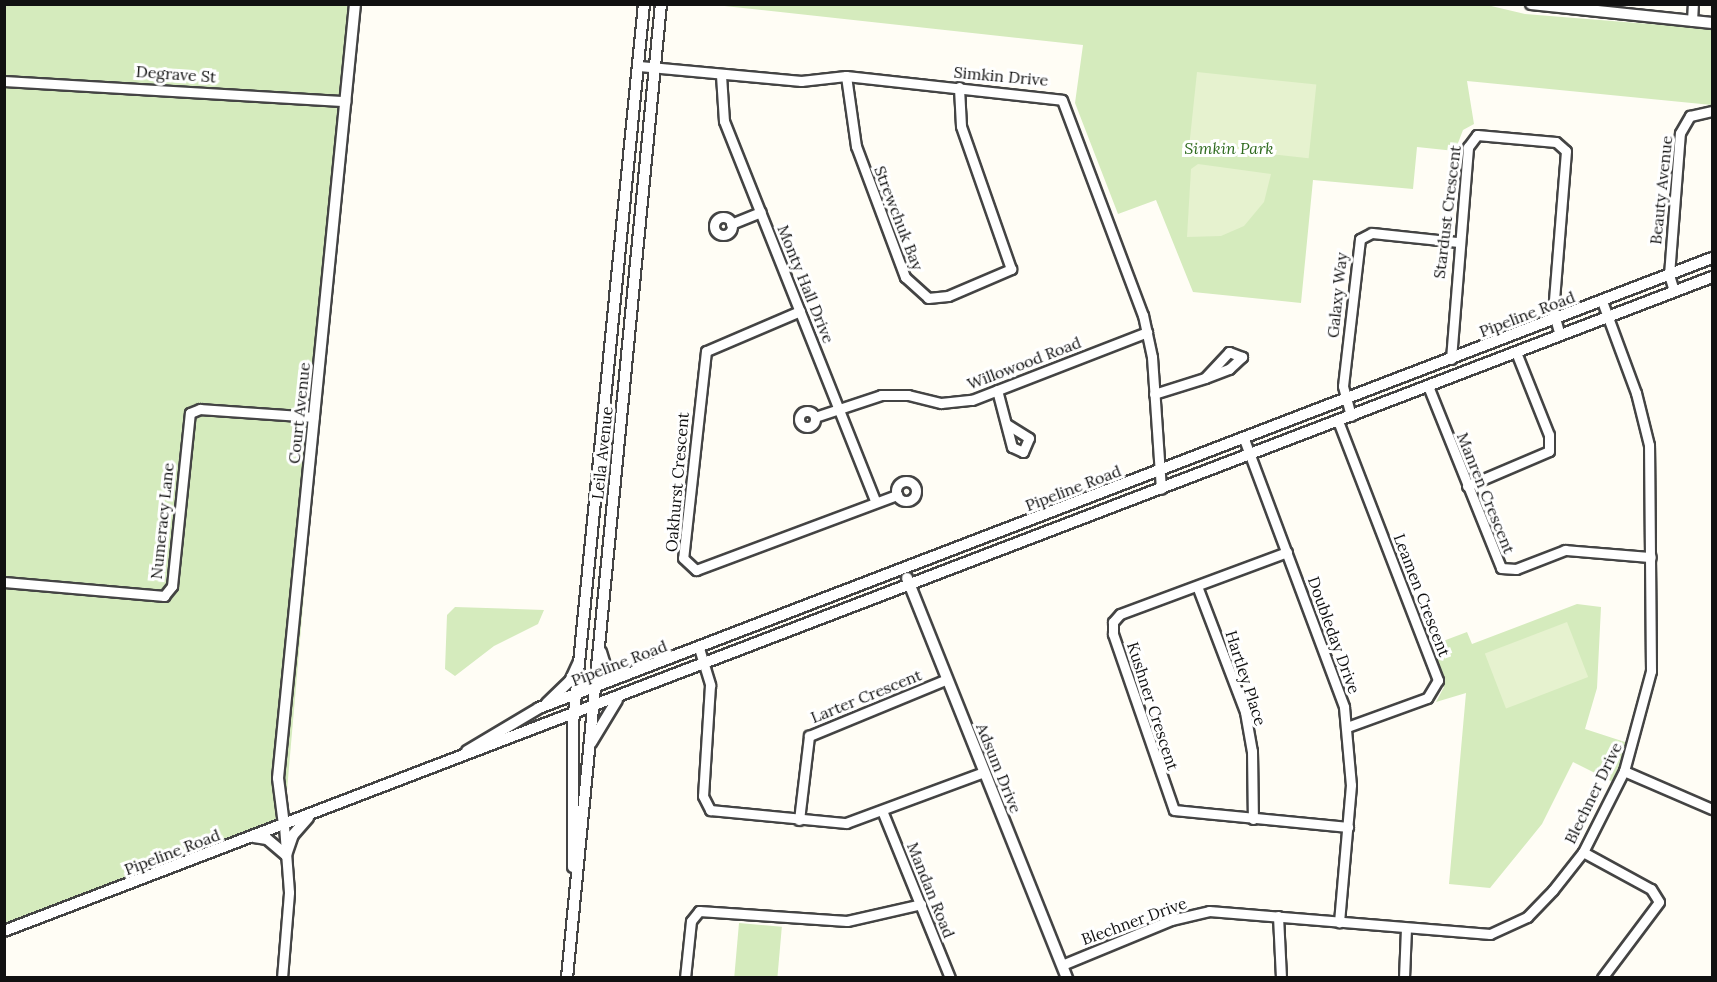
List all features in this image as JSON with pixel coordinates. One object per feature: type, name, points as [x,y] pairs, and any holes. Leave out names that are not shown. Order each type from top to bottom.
[{"type":"street","name":"Court Avenue","points":[[284,825],[278,778],[355,4]]},
{"type":"street","name":"Leila Avenue","points":[[574,903],[569,772],[583,655],[644,4]]},
{"type":"street","name":"Leila Avenue","points":[[567,978],[661,4]]},
{"type":"street","points":[[1531,4],[1713,23]]},
{"type":"street","points":[[1692,21],[1693,4]]},
{"type":"street","name":"Simkin Drive","points":[[639,66],[801,81],[846,76],[1062,100],[1147,332],[1154,394],[1156,472],[1161,489]]},
{"type":"street","name":"Monty Hall Drive","points":[[721,75],[724,121],[876,502]]},
{"type":"street","name":"Strewchuk Bay","points":[[846,76],[856,146],[905,277],[928,298],[948,296],[1011,269],[962,126],[959,87]]},
{"type":"street","name":"Degrave St","points":[[4,81],[345,101]]},
{"type":"street","name":"Beauty Avenue","points":[[1674,291],[1669,275],[1680,133],[1690,116],[1713,111]]},
{"type":"street","name":"Stardust Crescent","points":[[1451,359],[1457,242],[1471,139],[1483,134],[1562,144],[1568,158],[1554,319],[1560,335]]},
{"type":"street","points":[[731,224],[761,212]]},
{"type":"street","name":"Galaxy Way","points":[[1351,416],[1345,400],[1360,239],[1372,233],[1457,242]]},
{"type":"street","name":"Pipeline Road","points":[[452,761],[539,708],[579,695],[1713,258]]},
{"type":"street","name":"Pipeline Road","points":[[4,932],[620,698],[1713,277]]},
{"type":"street","name":"Blechner Drive","points":[[1062,965],[1186,916],[1220,910],[1480,935],[1508,928],[1537,908],[1583,852],[1624,771],[1651,671],[1645,426],[1602,301]]},
{"type":"street","name":"Oakhurst Crescent","points":[[800,311],[706,351],[684,558],[696,570],[897,495]]},
{"type":"street","name":"Willowood Road","points":[[815,417],[881,395],[956,403],[997,390],[1147,332]]},
{"type":"street","points":[[1467,486],[1549,451],[1549,435],[1516,352]]},
{"type":"street","points":[[1154,394],[1205,378]]},
{"type":"street","name":"Manren Crescent","points":[[1428,386],[1501,568],[1516,569],[1565,550],[1650,557]]},
{"type":"street","points":[[997,390],[1006,424]]},
{"type":"street","name":"Numeracy Lane","points":[[4,582],[164,596],[172,586],[190,413],[200,409],[314,417]]},
{"type":"street","name":"Leamen Crescent","points":[[1338,421],[1438,680],[1427,698],[1347,727]]},
{"type":"street","name":"Doubleday Drive","points":[[1244,438],[1328,657],[1347,727],[1348,827],[1339,922]]},
{"type":"street","name":"Kushner Crescent","points":[[1287,552],[1120,614],[1113,622],[1113,634],[1169,805],[1182,812],[1348,827]]},
{"type":"street","name":"Adsum Drive","points":[[903,570],[1067,978]]},
{"type":"street","name":"Hartley Place","points":[[1197,586],[1245,712],[1252,751],[1253,819]]},
{"type":"street","points":[[599,644],[606,668],[630,675]]},
{"type":"street","points":[[699,648],[706,664],[710,715],[704,802],[720,812],[846,823],[883,813],[984,772]]},
{"type":"street","points":[[539,708],[570,681],[583,655]]},
{"type":"street","name":"Larter Crescent","points":[[799,820],[809,736],[947,679]]},
{"type":"street","points":[[588,748],[620,698]]},
{"type":"street","points":[[1624,771],[1711,805]]},
{"type":"street","name":"Mandan Road","points":[[883,813],[950,978]]},
{"type":"street","points":[[286,855],[293,835],[310,815]]},
{"type":"street","points":[[282,978],[286,855],[284,825]]},
{"type":"street","points":[[254,837],[267,839],[286,855]]},
{"type":"street","points":[[1583,852],[1651,889],[1659,902],[1602,978]]},
{"type":"street","points":[[686,978],[691,921],[699,911],[848,921],[921,904]]},
{"type":"street","points":[[1278,916],[1281,978]]},
{"type":"street","points":[[1404,978],[1406,928]]},
{"type":"green space","points":[[5,5],[355,5],[284,825],[5,932]]},
{"type":"green space","name":"Simkin Park","points":[[715,5],[1487,5],[1525,14],[1712,29],[1712,105],[1467,81],[1474,124],[1463,130],[1455,151],[1417,147],[1413,189],[1313,180],[1301,303],[1193,292],[1156,200],[1118,214],[1075,103],[1083,45]]},
{"type":"green space","name":"Simkin Park","points":[[1197,72],[1316,85],[1309,158],[1189,146]]},
{"type":"green space","points":[[1198,164],[1271,174],[1264,202],[1244,226],[1221,236],[1187,237],[1191,169]]},
{"type":"green space","points":[[1577,604],[1601,607],[1597,688],[1585,729],[1628,743],[1613,782],[1573,762],[1542,824],[1490,888],[1449,884],[1466,693],[1436,702],[1444,687],[1430,646],[1467,632],[1472,644]]},
{"type":"green space","points":[[455,607],[544,610],[538,624],[494,646],[455,676],[445,669],[447,615]]},
{"type":"green space","points":[[1567,622],[1588,677],[1506,709],[1485,654]]},
{"type":"green space","points":[[739,923],[782,927],[777,978],[734,977]]}]
